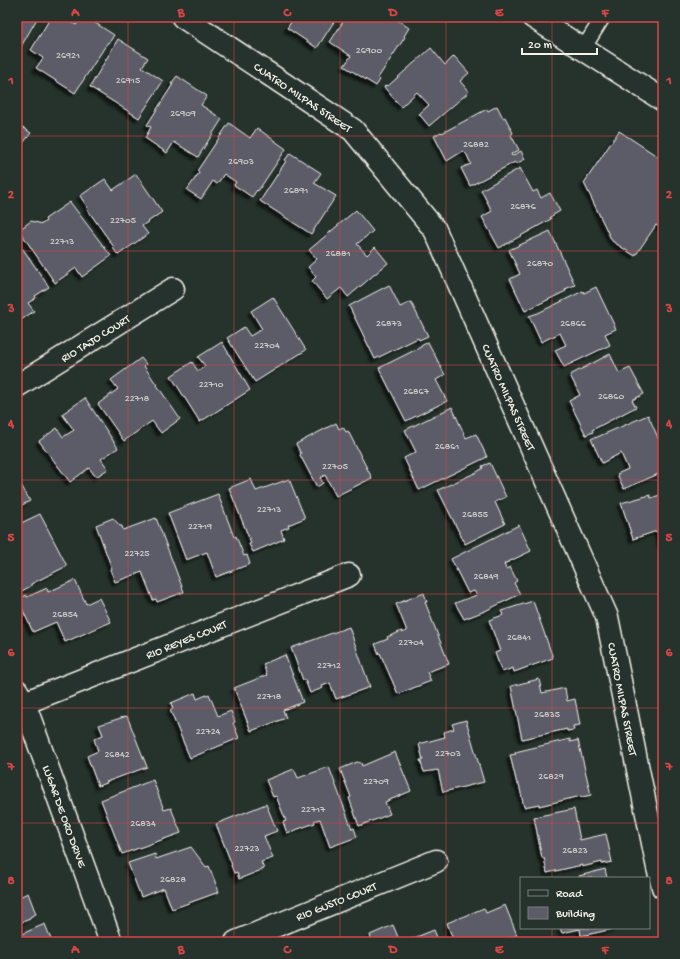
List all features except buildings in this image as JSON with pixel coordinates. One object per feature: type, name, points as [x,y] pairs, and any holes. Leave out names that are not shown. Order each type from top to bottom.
[{"type":"street","name":"CUATRO MILPAS STREET","points":[[183,17],[353,130],[435,230],[607,617],[663,887]]},
{"type":"street","points":[[533,17],[663,100]]},
{"type":"street","name":"RIO TAJO COURT","points":[[17,386],[173,289]]},
{"type":"street","name":"RIO REYES COURT","points":[[20,697],[349,575]]},
{"type":"street","name":"LUGAR DE ORO DRIVE","points":[[20,697],[111,942]]},
{"type":"street","name":"RIO GUSTO COURT","points":[[236,942],[436,861]]},
{"type":"lane","points":[[583,49],[603,17]]}]
